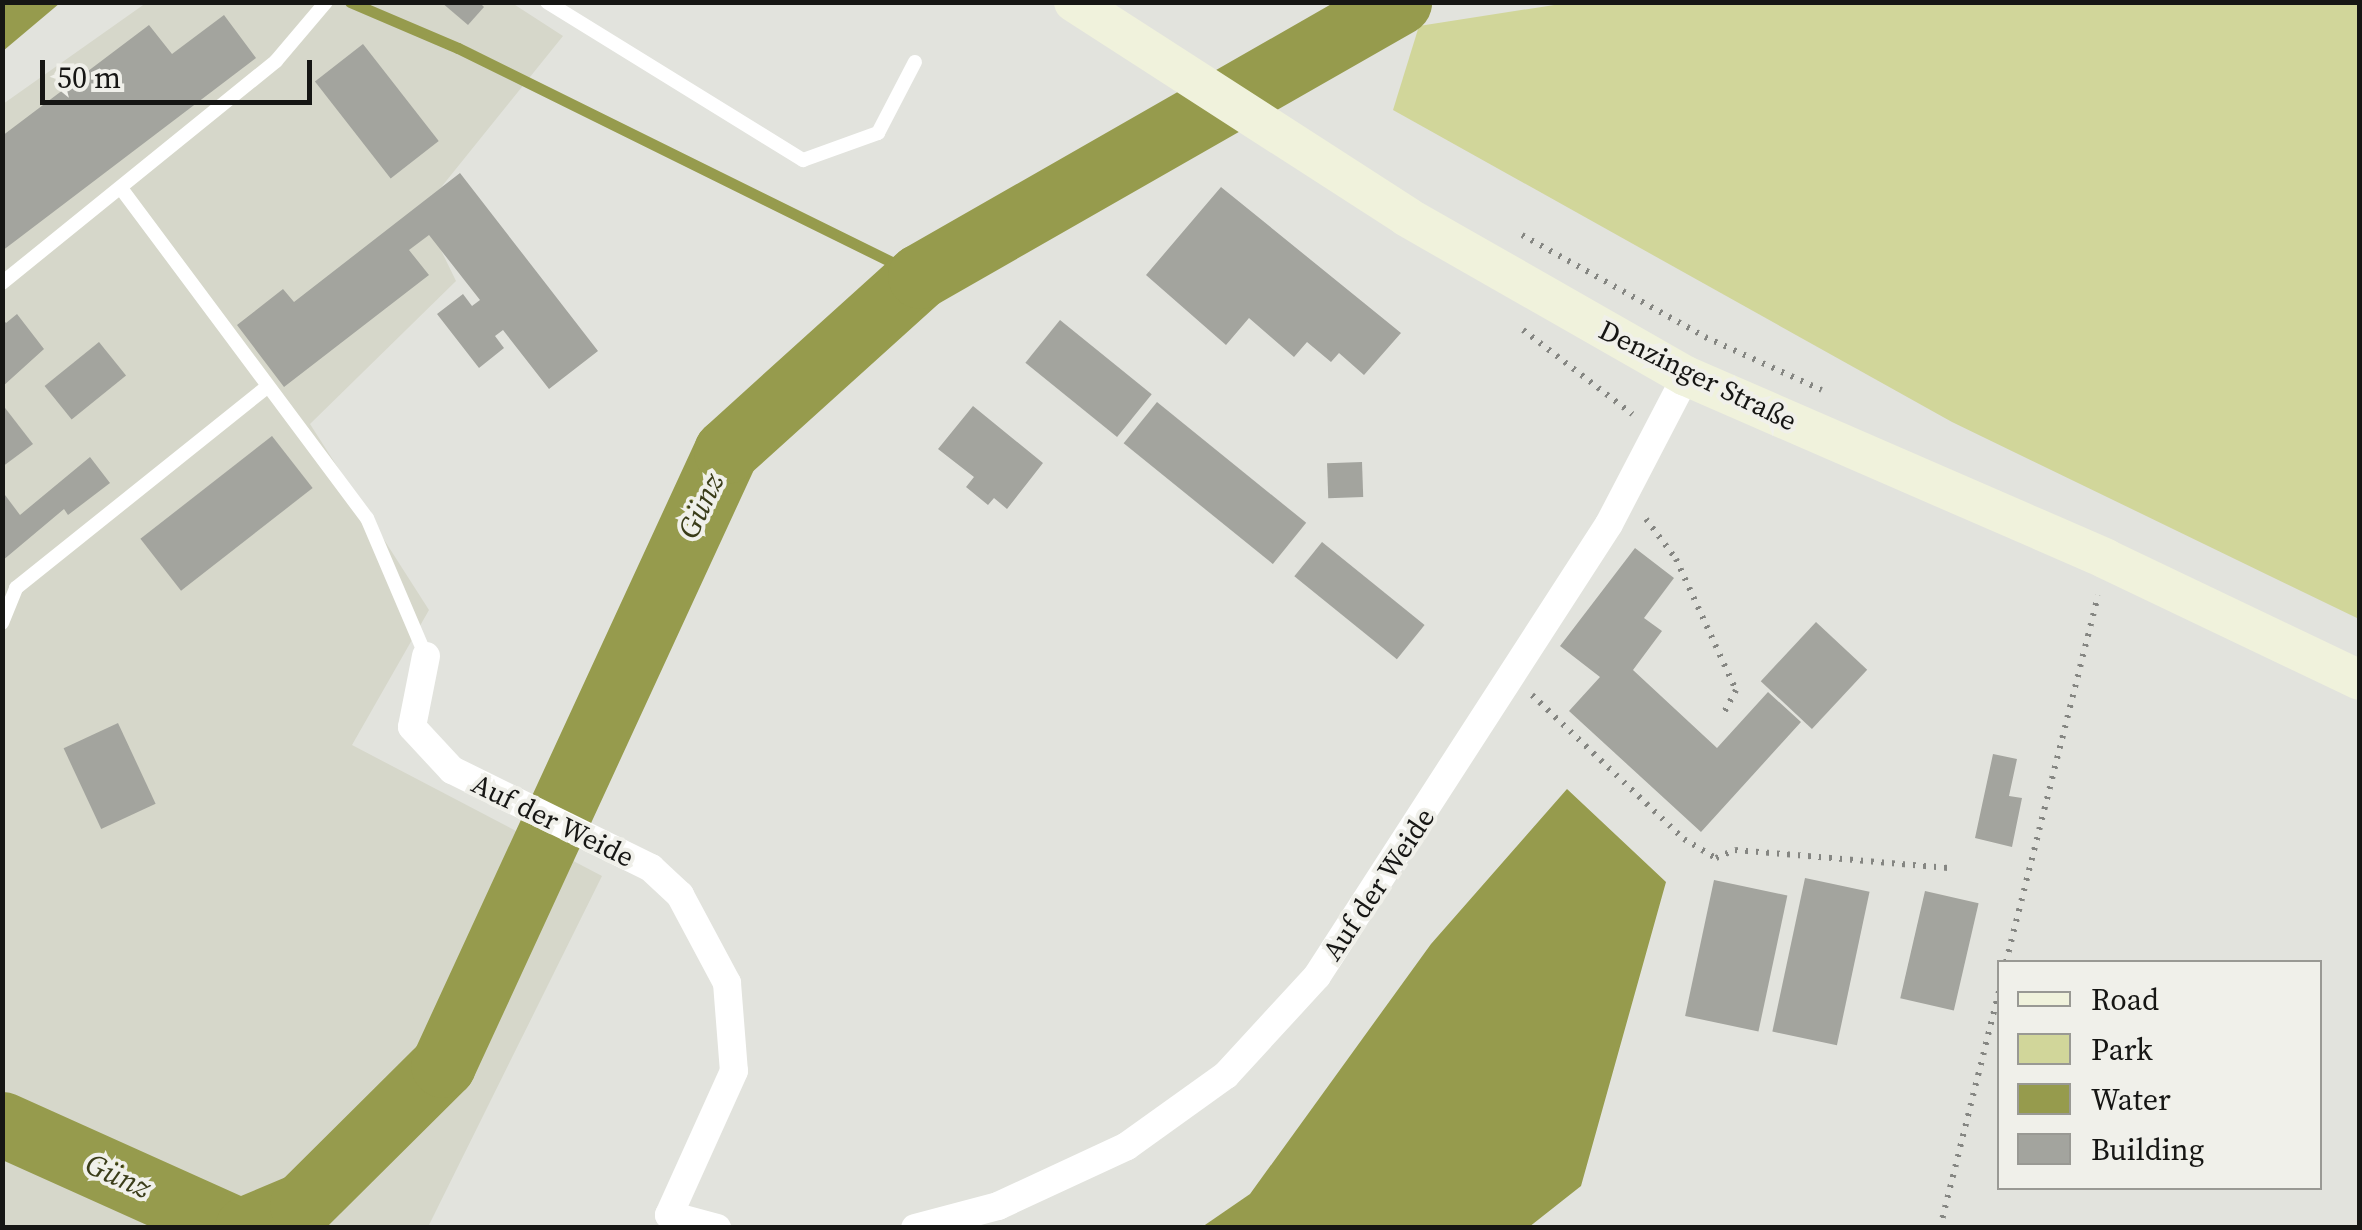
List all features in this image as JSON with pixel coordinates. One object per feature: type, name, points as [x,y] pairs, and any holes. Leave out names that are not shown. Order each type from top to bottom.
[{"type":"street","name":"Denzinger Straße","points":[[1074,2],[1407,217],[1686,376],[2106,559],[2360,680]]},
{"type":"street","name":"Auf der Weide","points":[[914,1228],[998,1206],[1127,1146],[1226,1075],[1317,976],[1513,676],[1622,500],[1686,376]]},
{"type":"street","name":"Auf der Weide","points":[[426,656],[412,727],[452,770],[628,852],[680,895],[727,983],[734,1071],[664,1221],[716,1228]]},
{"type":"lane","points":[[546,2],[803,160],[878,133],[915,62]]},
{"type":"lane","points":[[2,283],[123,191],[276,61],[321,8]]},
{"type":"lane","points":[[123,191],[266,388],[367,518],[426,656]]},
{"type":"lane","points":[[2,623],[16,588],[266,388]]},
{"type":"path","points":[[1508,227],[1705,337],[1826,392]]},
{"type":"path","points":[[1622,500],[1648,521],[1676,559],[1714,637],[1736,690],[1725,712]]},
{"type":"path","points":[[2006,960],[2106,559]]},
{"type":"path","points":[[1513,676],[1684,839],[1716,858],[1735,850],[1948,868]]},
{"type":"path","points":[[1940,1228],[1997,1000]]},
{"type":"shaded area","points":[[146,3],[512,3],[563,36],[422,211],[456,281],[310,424],[429,610],[352,745],[602,876],[428,1227],[3,1228],[3,104]]},
{"type":"green space","points":[[1567,3],[2359,3],[2359,619],[1952,422],[1393,110],[1419,26]]},
{"type":"water","points":[[3,2],[60,2],[60,3],[3,51]]},
{"type":"water","points":[[1567,789],[1666,882],[1581,1186],[1529,1227],[1202,1227],[1250,1194],[1431,944]]},
{"type":"building","points":[[441,2],[479,2],[484,7],[468,25]]},
{"type":"building","points":[[224,15],[256,58],[2,251],[2,136],[149,25],[172,54]]},
{"type":"building","points":[[363,44],[439,141],[391,178],[315,82]]},
{"type":"building","points":[[460,173],[598,351],[549,389],[503,330],[495,336],[504,348],[479,368],[437,314],[463,294],[472,306],[480,300],[429,235],[409,250],[429,275],[284,387],[237,325],[283,289],[294,302]]},
{"type":"building","points":[[1221,187],[1401,333],[1364,375],[1339,353],[1331,362],[1307,342],[1294,357],[1249,318],[1226,345],[1146,275]]},
{"type":"building","points":[[17,314],[44,349],[2,387],[2,318],[6,323]]},
{"type":"building","points":[[1060,320],[1152,394],[1117,437],[1025,363]]},
{"type":"building","points":[[99,342],[126,375],[72,419],[45,386]]},
{"type":"building","points":[[1157,402],[1306,523],[1273,564],[1124,443]]},
{"type":"building","points":[[2,404],[33,444],[2,467]]},
{"type":"building","points":[[973,406],[1043,463],[1007,509],[994,498],[988,505],[966,487],[974,477],[938,449]]},
{"type":"building","points":[[272,436],[313,488],[181,591],[140,539]]},
{"type":"building","points":[[90,457],[110,483],[68,515],[64,509],[2,561],[2,491],[20,515]]},
{"type":"building","points":[[1362,462],[1363,497],[1328,498],[1327,463]]},
{"type":"building","points":[[1322,542],[1425,625],[1397,659],[1294,576]]},
{"type":"building","points":[[1635,548],[1674,578],[1644,618],[1662,631],[1633,670],[1717,748],[1768,692],[1801,722],[1701,832],[1569,711],[1600,677],[1560,646]]},
{"type":"building","points":[[1816,622],[1867,670],[1812,729],[1761,681]]},
{"type":"building","points":[[118,723],[156,804],[101,829],[64,748]]},
{"type":"building","points":[[1993,754],[2017,759],[2009,796],[2022,798],[2012,847],[1975,838]]},
{"type":"building","points":[[1805,878],[1870,892],[1837,1045],[1772,1032]]},
{"type":"building","points":[[1714,880],[1787,896],[1758,1032],[1685,1016]]},
{"type":"building","points":[[1925,891],[1979,903],[1954,1011],[1900,998]]},
{"type":"waterway","points":[[350,2],[458,48],[920,276]]},
{"type":"waterway","name":"Günz","points":[[247,1228],[302,1205],[443,1065],[726,451],[920,276],[1399,2]]},
{"type":"waterway","name":"Günz","points":[[2,1124],[233,1228]]}]
